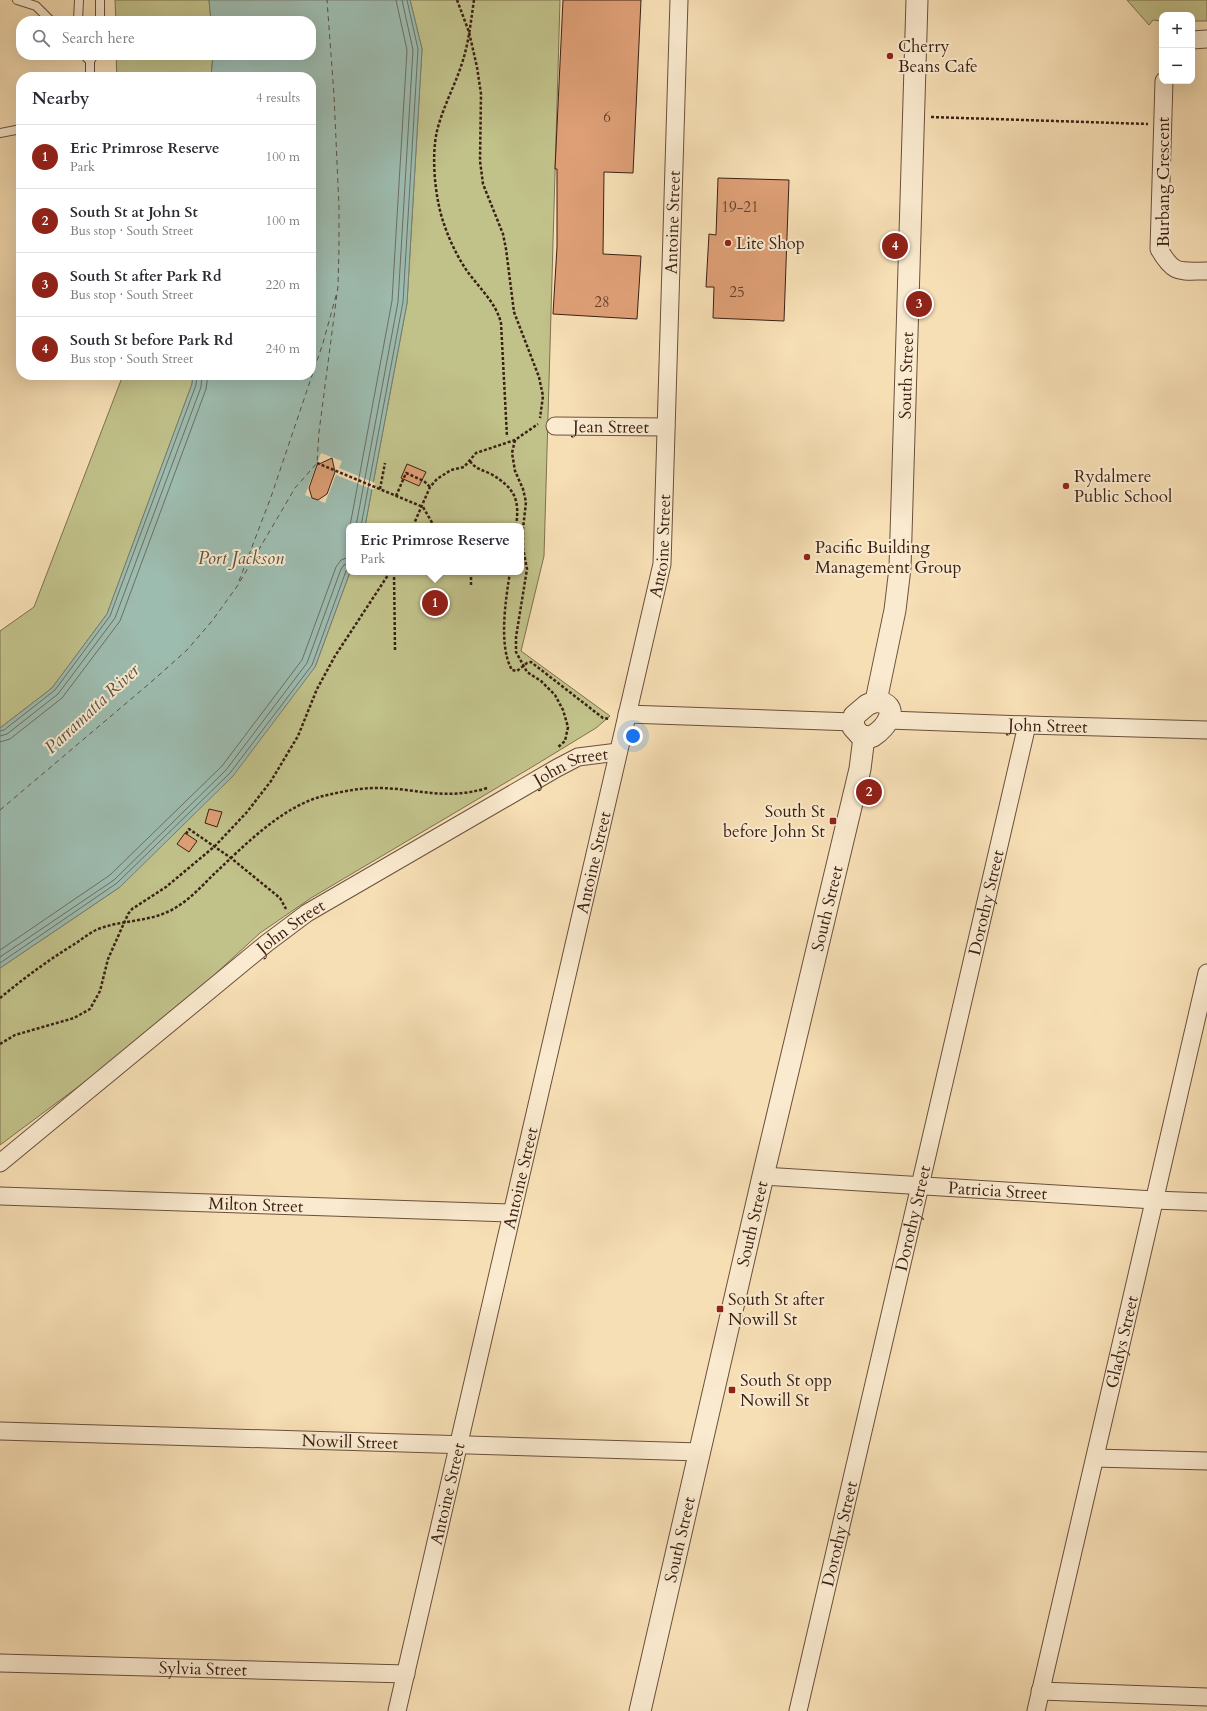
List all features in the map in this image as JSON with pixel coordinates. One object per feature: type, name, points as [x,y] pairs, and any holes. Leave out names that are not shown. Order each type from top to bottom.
[{"type":"street","name":"Antoine Street","points":[[397,1711],[618,752],[620,716],[662,564],[679,0]]},
{"type":"street","name":"South Street","points":[[876,701],[895,610],[900,568],[917,0]]},
{"type":"street","points":[[1195,40],[1207,39]]},
{"type":"street","name":"Burbang Crescent","points":[[1164,84],[1159,249],[1166,262],[1177,271],[1207,271]]},
{"type":"street","name":"Jean Street","points":[[555,426],[666,427]]},
{"type":"street","points":[[620,716],[858,729],[870,737],[876,734],[889,720],[890,713],[887,706],[881,702],[871,702],[857,712],[858,729]]},
{"type":"street","name":"John Street","points":[[889,720],[1207,730]]},
{"type":"street","name":"Dorothy Street","points":[[798,1711],[1027,725]]},
{"type":"street","name":"South Street","points":[[640,1711],[763,1176],[860,769],[858,729]]},
{"type":"street","name":"John Street","points":[[0,1163],[267,943],[295,922],[557,768],[578,757],[618,752]]},
{"type":"street","name":"Gladys Street","points":[[1036,1711],[1207,974]]},
{"type":"street","name":"Patricia Street","points":[[763,1176],[1207,1202]]},
{"type":"street","name":"Milton Street","points":[[0,1196],[512,1213]]},
{"type":"street","name":"Nowill Street","points":[[0,1430],[700,1452]]},
{"type":"street","points":[[1095,1458],[1207,1461]]},
{"type":"street","name":"Sylvia Street","points":[[0,1663],[406,1674]]},
{"type":"street","points":[[1040,1691],[1207,1697]]},
{"type":"lane","points":[[17,0],[36,6],[46,16]]},
{"type":"lane","points":[[78,16],[79,0]]},
{"type":"lane","points":[[100,0],[100,16]]},
{"type":"lane","points":[[91,72],[92,60]]},
{"type":"lane","points":[[0,133],[16,130]]},
{"type":"path","points":[[415,523],[423,507],[430,487],[437,479],[451,470],[464,467],[476,453],[515,440],[538,426],[542,410],[543,396],[539,377],[514,312],[503,234],[484,184],[480,161],[481,94],[477,67],[469,32],[457,0]]},
{"type":"path","points":[[474,0],[464,59],[437,132],[434,167],[437,196],[444,223],[454,248],[464,267],[481,291],[492,302],[499,314],[501,323],[507,437]]},
{"type":"path","points":[[914,116],[1163,124]]},
{"type":"path","points":[[515,440],[512,453],[515,471],[523,489],[526,502],[524,523]]},
{"type":"path","points":[[470,461],[473,466],[491,474],[515,495],[518,502],[516,523]]},
{"type":"path","points":[[317,463],[423,507],[432,523]]},
{"type":"path","points":[[378,488],[385,463]]},
{"type":"path","points":[[396,496],[406,473],[424,481],[430,487]]},
{"type":"path","points":[[524,553],[527,569],[516,637],[516,652],[527,672],[541,681],[555,695],[563,710],[568,727],[565,740],[555,750]]},
{"type":"path","points":[[0,1044],[15,1035],[74,1018],[90,1009],[100,991],[108,959],[124,921],[132,909],[166,887],[215,846],[247,812],[271,781],[298,736],[317,689],[335,656],[388,575]]},
{"type":"path","points":[[394,575],[395,650]]},
{"type":"path","points":[[471,575],[471,587]]},
{"type":"path","points":[[510,575],[504,610],[506,651],[508,664],[512,670],[517,670],[531,662],[604,718],[620,716]]},
{"type":"path","points":[[0,998],[52,958],[96,931],[124,921],[154,917],[174,909],[196,892],[255,836],[302,804],[322,796],[349,790],[376,788],[439,795],[461,794],[489,788]]},
{"type":"path","points":[[186,834],[189,829],[231,858],[280,898],[295,922]]},
{"type":"green space","points":[[115,0],[209,0],[211,16],[116,16]]},
{"type":"green space","points":[[410,0],[560,0],[544,556],[521,651],[610,716],[596,728],[532,767],[311,898],[260,933],[153,1031],[0,1145],[0,968],[120,887],[315,667],[349,575],[524,575],[524,523],[366,523],[407,303],[422,49]]},
{"type":"green space","points":[[1127,0],[1207,0],[1207,21],[1195,21],[1195,12],[1159,12],[1159,21],[1153,20],[1149,25]]},
{"type":"green space","points":[[116,60],[213,60],[211,72],[117,72]]},
{"type":"green space","points":[[121,380],[192,380],[107,614],[52,688],[0,728],[0,631],[34,607]]},
{"type":"water","name":"Port Jackson","points":[[209,0],[410,0],[422,49],[407,303],[366,523],[346,523],[346,575],[349,575],[315,667],[233,776],[120,887],[0,968],[0,728],[52,688],[107,614],[192,380],[316,380],[316,72],[211,72],[213,60],[316,60],[316,16],[211,16]]},
{"type":"pier","points":[[321,453],[342,461],[339,468],[375,483],[374,490],[336,475],[325,503],[305,495]]},
{"type":"building","points":[[563,0],[641,0],[633,173],[604,172],[603,254],[641,256],[637,319],[553,314],[557,247],[557,169],[555,169]]},
{"type":"building","points":[[718,178],[789,180],[784,321],[713,318],[714,287],[706,287],[709,234],[716,235]]},
{"type":"building","points":[[332,458],[335,472],[327,494],[318,500],[312,498],[309,488],[317,465]]},
{"type":"building","points":[[407,464],[426,472],[419,486],[401,478]]},
{"type":"building","points":[[209,809],[222,812],[217,827],[205,823]]},
{"type":"building","points":[[185,833],[197,841],[189,852],[177,844]]},
{"type":"ferry route","points":[[0,810],[187,650],[212,621],[238,585],[295,488],[317,463],[319,432],[338,286],[339,247],[339,207],[334,95],[327,0]]},
{"type":"ferry route","points":[[316,364],[337,292]]},
{"type":"ferry route","points":[[239,581],[271,497],[311,380]]},
{"type":"place","name":"Cherry Beans Cafe","points":[[890,56]]},
{"type":"place","name":"Lite Shop","points":[[728,243]]},
{"type":"place","name":"South St before Park Rd","points":[[895,246]]},
{"type":"place","name":"South St after Park Rd","points":[[919,304]]},
{"type":"place","name":"Rydalmere Public School","points":[[1066,486]]},
{"type":"place","name":"Pacific Building Management Group","points":[[807,557]]},
{"type":"place","name":"Eric Primrose Reserve","points":[[435,603]]},
{"type":"place","name":"South St at John St","points":[[869,792]]},
{"type":"place","name":"South St before John St","points":[[833,821]]},
{"type":"place","name":"South St after Nowill St","points":[[720,1309]]},
{"type":"place","name":"South St opp Nowill St","points":[[732,1390]]},
{"type":"water label","name":"Parramatta River","points":[[92,709]]}]
